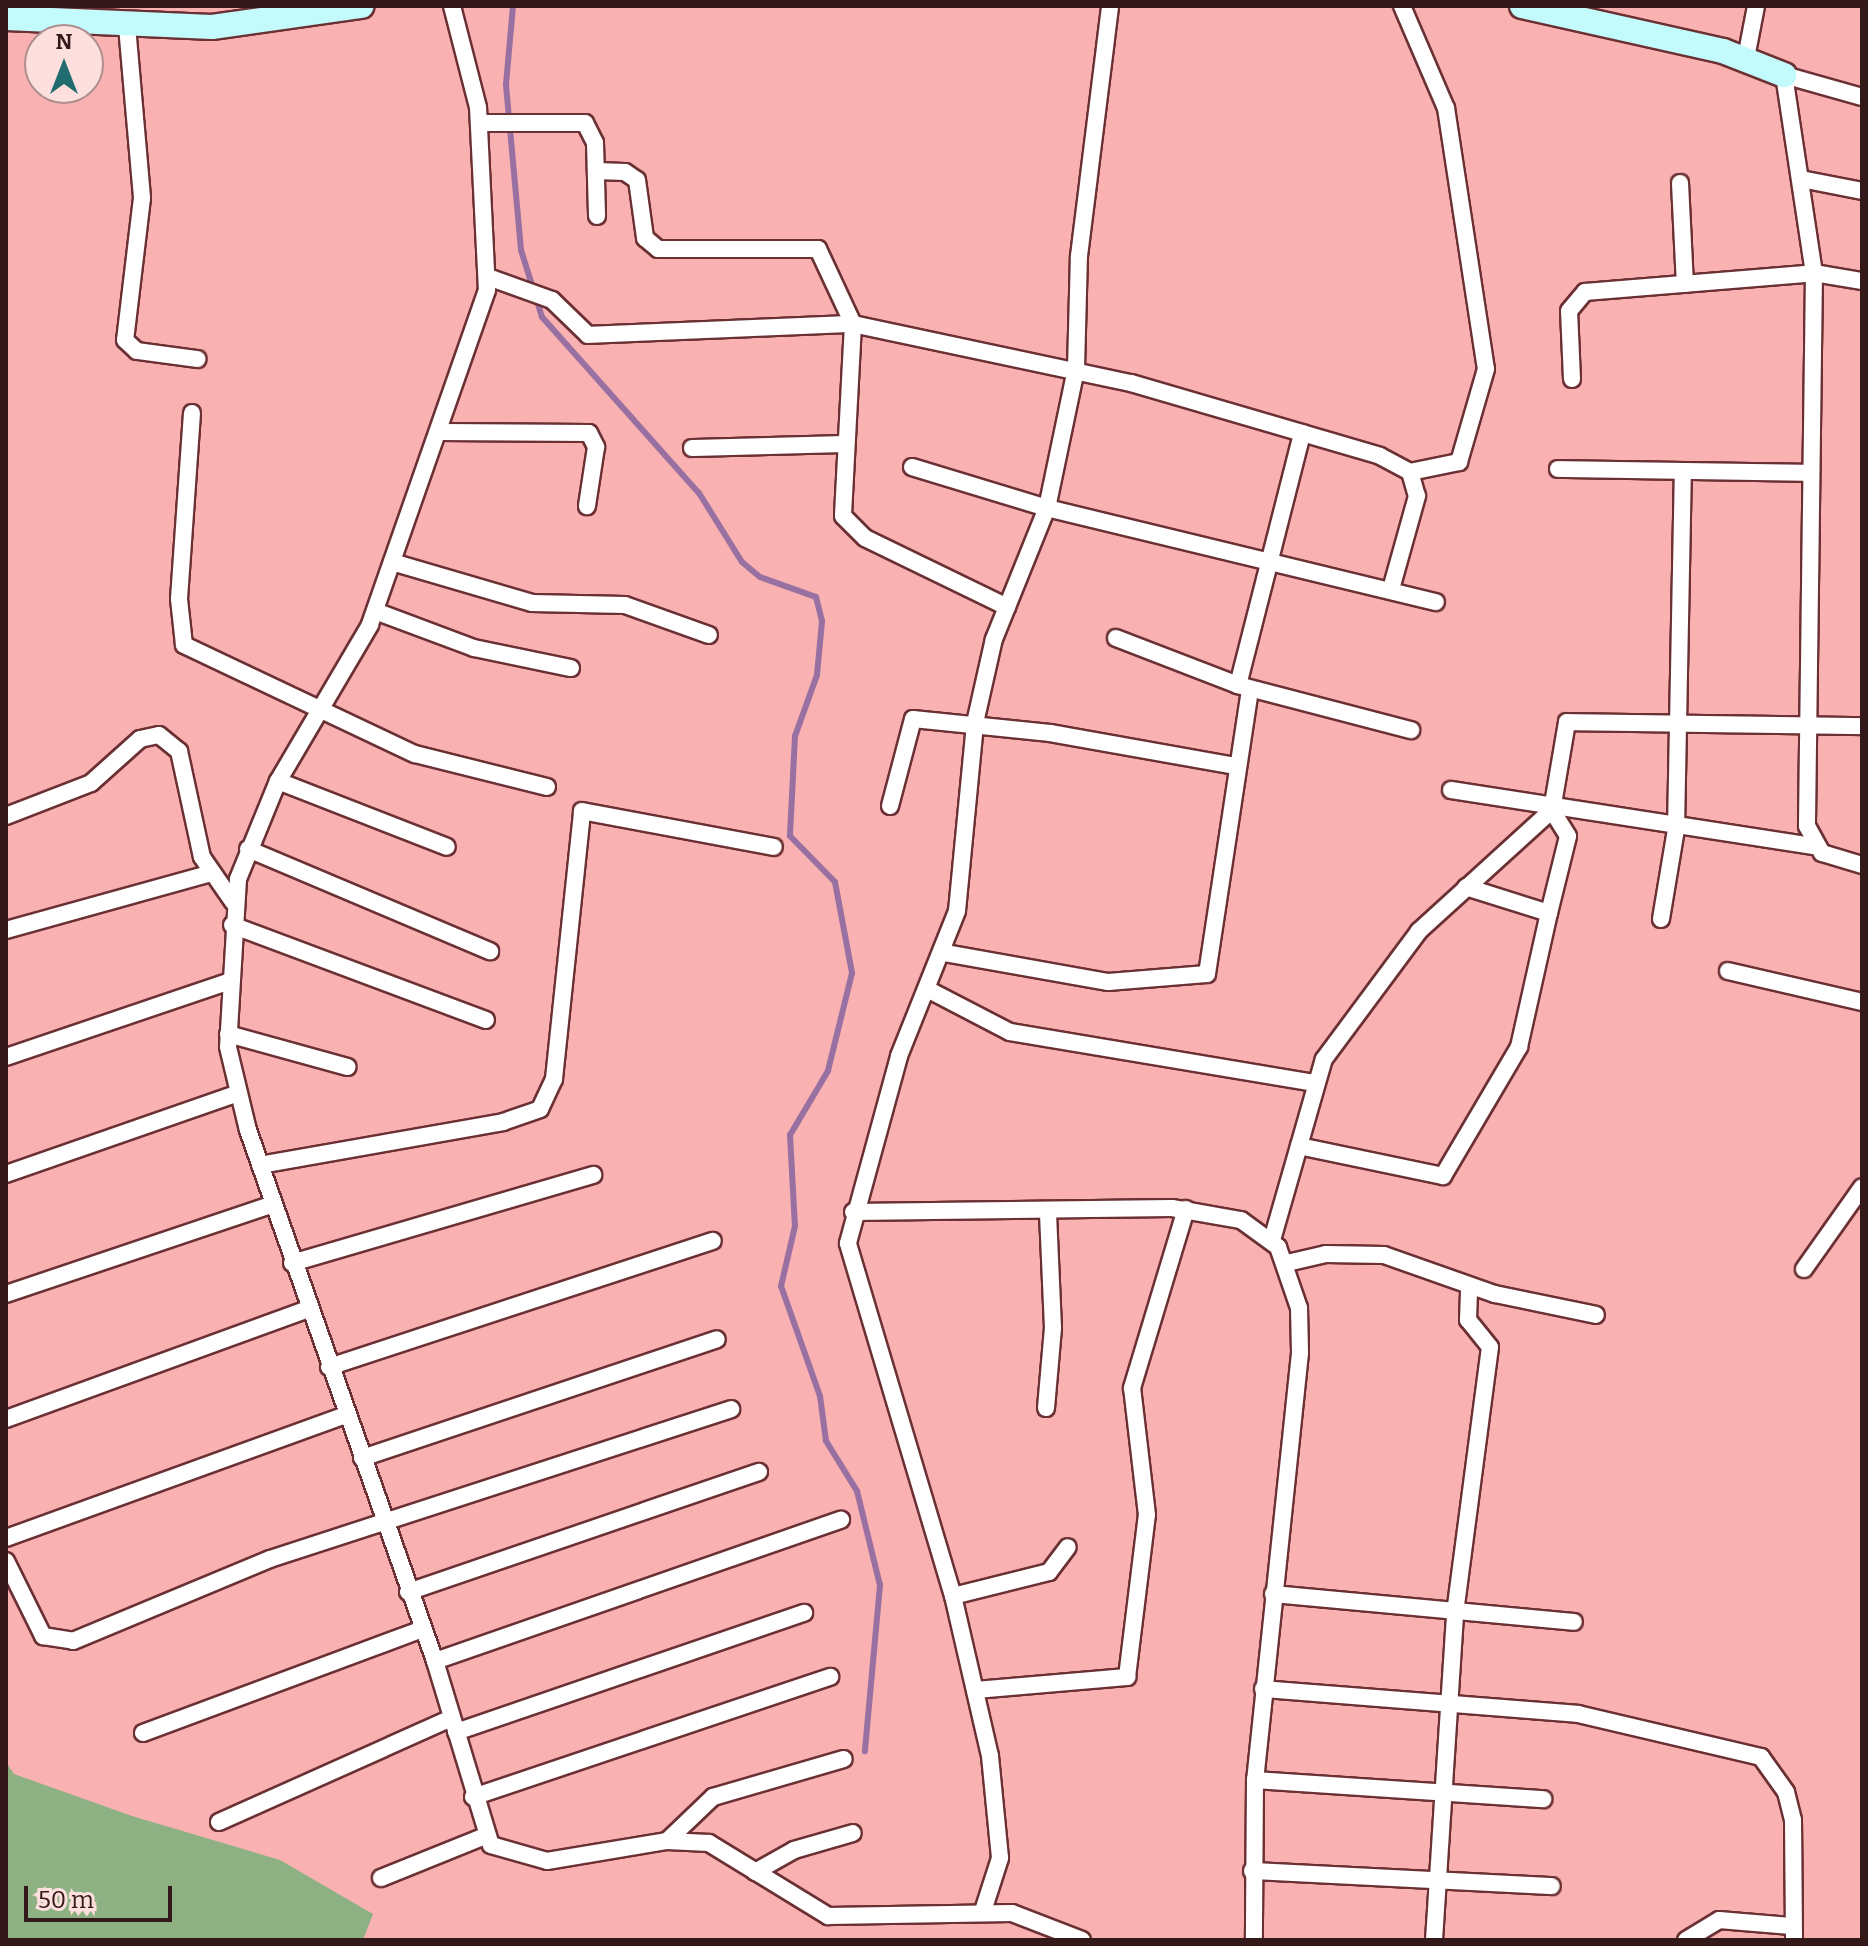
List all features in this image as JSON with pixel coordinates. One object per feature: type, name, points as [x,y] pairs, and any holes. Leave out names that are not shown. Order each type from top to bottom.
[{"type":"street","points":[[6,18],[59,15],[127,26],[255,24],[362,6]]},
{"type":"street","points":[[452,6],[473,70],[480,123],[488,277],[441,432],[375,611],[316,709],[278,781],[248,849],[233,902],[227,982],[228,1034],[236,1094],[292,1263],[435,1661],[485,1836],[514,1857],[547,1861],[667,1841],[709,1843],[828,1916],[983,1911],[1036,1919],[1082,1940]]},
{"type":"street","points":[[983,1911],[997,1875],[1001,1831],[975,1690],[953,1596],[852,1262],[853,1212],[927,989],[945,953],[962,882],[975,723],[1007,607],[1047,508],[1076,369],[1079,256],[1110,6]]},
{"type":"street","points":[[488,277],[544,296],[582,332],[597,336],[853,324],[1076,369],[1302,433],[1410,472],[1459,462],[1486,369],[1446,108],[1402,6]]},
{"type":"street","points":[[1522,6],[1746,58],[1784,75],[1862,97]]},
{"type":"street","points":[[1746,58],[1756,6]]},
{"type":"street","points":[[127,26],[142,198],[125,340],[137,351],[197,359]]},
{"type":"street","points":[[1784,75],[1814,273],[1805,724],[1807,826],[1814,846]]},
{"type":"street","points":[[480,123],[585,123],[596,171],[597,216]]},
{"type":"street","points":[[596,171],[625,172],[637,180],[645,238],[658,249],[818,249],[853,324],[842,508],[856,532],[1007,607]]},
{"type":"street","points":[[1801,179],[1862,191]]},
{"type":"street","points":[[1680,183],[1685,284]]},
{"type":"street","points":[[1572,379],[1569,311],[1578,295],[1814,273],[1862,281]]},
{"type":"street","points":[[192,413],[180,639],[316,709],[442,765],[547,787]]},
{"type":"street","points":[[441,432],[589,433],[596,447],[587,506]]},
{"type":"street","points":[[945,953],[1108,982],[1207,974],[1244,687],[1266,560],[1302,433]]},
{"type":"street","points":[[692,448],[846,444]]},
{"type":"street","points":[[912,467],[1047,508],[1436,602]]},
{"type":"street","points":[[1558,469],[1811,473]]},
{"type":"street","points":[[1661,919],[1676,829],[1683,471]]},
{"type":"street","points":[[1391,589],[1417,496],[1410,472]]},
{"type":"street","points":[[392,562],[532,603],[625,605],[709,635]]},
{"type":"street","points":[[375,611],[474,648],[571,668]]},
{"type":"street","points":[[1116,638],[1244,687],[1411,730]]},
{"type":"street","points":[[890,806],[908,722],[975,723],[1236,766]]},
{"type":"street","points":[[1272,1240],[1314,1083],[1419,931],[1552,810],[1567,722],[1862,726]]},
{"type":"street","points":[[6,816],[91,783],[140,739],[159,735],[175,744],[186,769],[208,874],[233,902]]},
{"type":"street","points":[[278,781],[447,847]]},
{"type":"street","points":[[1451,790],[1552,810],[1814,846],[1862,865]]},
{"type":"street","points":[[1299,1146],[1443,1176],[1519,1047],[1568,836],[1552,810]]},
{"type":"street","points":[[260,1165],[503,1122],[540,1109],[554,1079],[582,811],[774,847]]},
{"type":"street","points":[[248,849],[490,951]]},
{"type":"street","points":[[6,930],[208,874]]},
{"type":"street","points":[[1466,887],[1549,913]]},
{"type":"street","points":[[232,925],[486,1020]]},
{"type":"street","points":[[1728,971],[1862,1002]]},
{"type":"street","points":[[6,1057],[227,982]]},
{"type":"street","points":[[927,989],[1010,1032],[1314,1083]]},
{"type":"street","points":[[228,1034],[348,1067]]},
{"type":"street","points":[[6,1174],[236,1094]]},
{"type":"street","points":[[292,1263],[593,1175]]},
{"type":"street","points":[[1804,1269],[1862,1187]]},
{"type":"street","points":[[6,1294],[273,1204]]},
{"type":"street","points":[[853,1212],[1186,1209],[1241,1220],[1272,1240],[1287,1263],[1300,1353],[1255,1780],[1252,1871],[1254,1940]]},
{"type":"street","points":[[975,1690],[1127,1677],[1147,1515],[1131,1395],[1186,1209]]},
{"type":"street","points":[[1046,1408],[1053,1328],[1048,1212]]},
{"type":"street","points":[[329,1367],[713,1241]]},
{"type":"street","points":[[1287,1263],[1326,1254],[1384,1255],[1469,1286],[1596,1315]]},
{"type":"street","points":[[1434,1940],[1455,1613],[1490,1347],[1468,1320],[1469,1286]]},
{"type":"street","points":[[6,1419],[309,1309]]},
{"type":"street","points":[[362,1458],[717,1339]]},
{"type":"street","points":[[6,1561],[43,1636],[62,1643],[383,1522],[731,1409]]},
{"type":"street","points":[[6,1538],[346,1415]]},
{"type":"street","points":[[408,1592],[759,1472]]},
{"type":"street","points":[[435,1661],[841,1520]]},
{"type":"street","points":[[953,1596],[1049,1572],[1068,1547]]},
{"type":"street","points":[[1273,1594],[1574,1622]]},
{"type":"street","points":[[219,1822],[453,1725],[804,1613]]},
{"type":"street","points":[[143,1733],[422,1629]]},
{"type":"street","points":[[473,1797],[830,1677]]},
{"type":"street","points":[[1263,1689],[1578,1714],[1761,1757],[1786,1792],[1793,1820],[1792,1933],[1719,1920],[1686,1940]]},
{"type":"street","points":[[667,1841],[713,1797],[844,1759]]},
{"type":"street","points":[[1255,1780],[1543,1799]]},
{"type":"street","points":[[755,1872],[794,1850],[853,1833]]},
{"type":"street","points":[[381,1878],[485,1836]]},
{"type":"street","points":[[1252,1871],[1552,1886]]},
{"type":"green space","points":[[6,1762],[14,1774],[132,1816],[280,1860],[373,1914],[363,1940],[6,1940]]},
{"type":"waterway","points":[[513,6],[506,85],[521,250],[542,317],[699,493],[742,562],[760,577],[816,597],[822,621],[817,675],[795,736],[790,836],[835,882],[852,973],[828,1071],[790,1135],[795,1226],[781,1286],[820,1396],[826,1441],[857,1491],[880,1585],[865,1751]]}]
